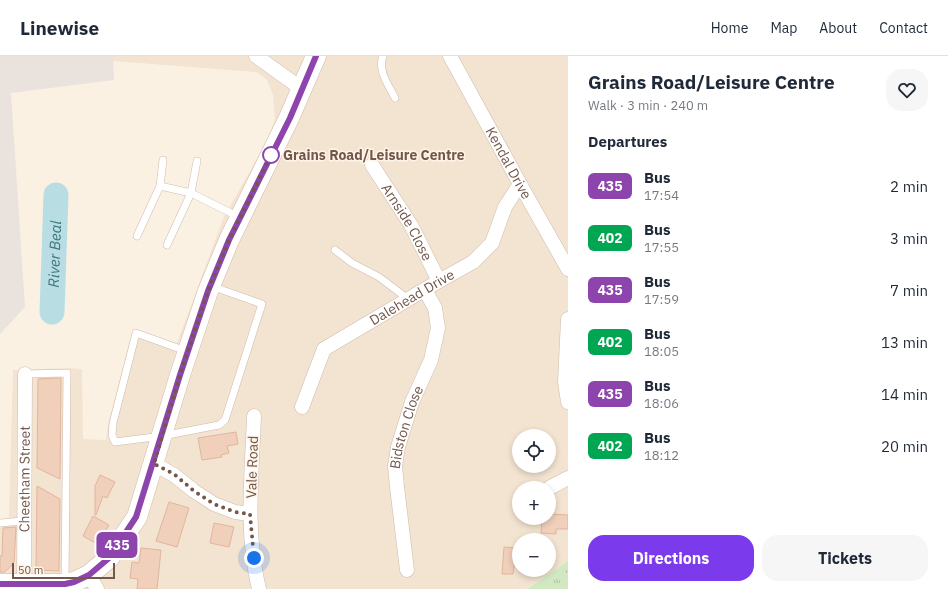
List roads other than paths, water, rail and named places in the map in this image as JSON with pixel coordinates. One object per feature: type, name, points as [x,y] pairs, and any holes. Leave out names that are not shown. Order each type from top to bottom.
[{"type":"street","points":[[256,56],[302,89]]},
{"type":"street","points":[[0,584],[24,587],[74,582],[93,582],[136,517],[210,286],[229,240],[290,118],[316,56]]},
{"type":"street","name":"Kendal Drive","points":[[450,56],[568,269]]},
{"type":"street","name":"Arnside Close","points":[[372,165],[411,225],[439,281]]},
{"type":"street","name":"Dalehead Drive","points":[[302,406],[324,349],[473,262],[492,243],[505,207],[520,184]]},
{"type":"street","name":"Bidston Close","points":[[407,570],[396,487],[395,466],[398,446],[412,402],[431,360],[438,328],[434,308],[425,290]]},
{"type":"street","points":[[568,319],[565,382],[568,402]]},
{"type":"street","name":"Cheetham Street","points":[[24,587],[25,374]]},
{"type":"street","name":"Vale Road","points":[[254,416],[250,514],[255,573],[259,589]]},
{"type":"street","points":[[154,464],[174,474],[194,491],[214,504],[235,512],[250,514]]},
{"type":"street","points":[[556,484],[568,478]]},
{"type":"lane","points":[[383,56],[381,59],[382,73],[395,98]]},
{"type":"lane","points":[[137,236],[160,186],[163,160]]},
{"type":"lane","points":[[167,245],[190,193],[197,161]]},
{"type":"lane","points":[[160,186],[190,193],[240,218]]},
{"type":"lane","points":[[335,250],[352,262],[379,277],[408,299]]},
{"type":"lane","points":[[188,352],[136,333],[113,423],[112,435],[115,442],[162,436],[219,425],[224,420],[262,304],[210,286]]},
{"type":"lane","points":[[25,374],[67,374],[65,584]]},
{"type":"lane","points":[[0,523],[24,521]]},
{"type":"waterway","name":"River Beal","points":[[52,312],[56,195]]},
{"type":"place","name":"Grains Road/Leisure Centre","points":[[271,155]]}]
